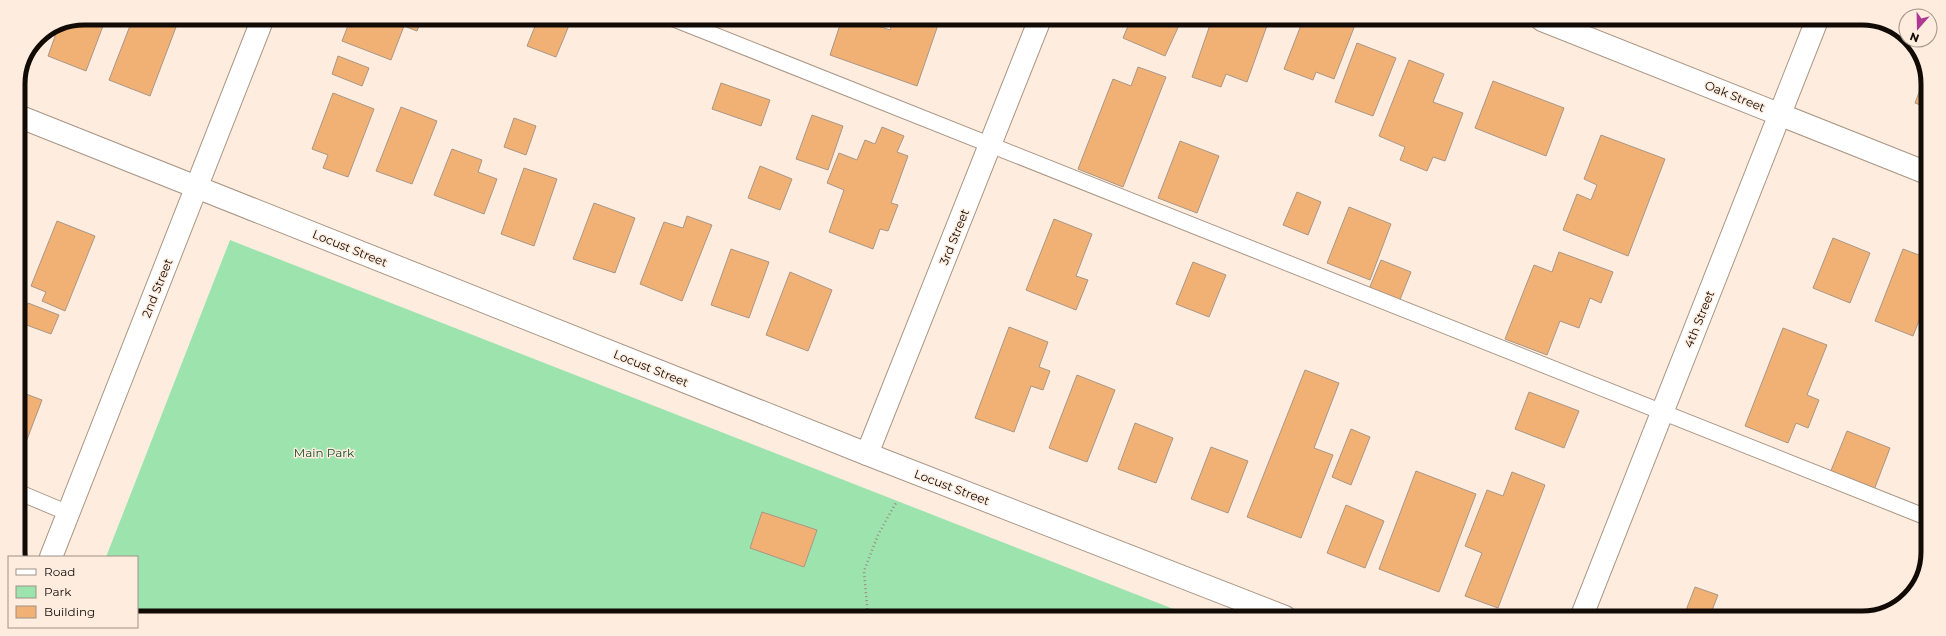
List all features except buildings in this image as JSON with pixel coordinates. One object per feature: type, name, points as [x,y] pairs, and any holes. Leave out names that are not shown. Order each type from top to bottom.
[{"type":"street","name":"2nd Street","points":[[51,556],[260,25]]},
{"type":"street","name":"3rd Street","points":[[867,454],[1038,25]]},
{"type":"street","name":"Oak Street","points":[[1555,25],[1921,171]]},
{"type":"street","name":"4th Street","points":[[1583,611],[1815,25]]},
{"type":"street","name":"Locust Street","points":[[25,119],[867,454],[1270,611]]},
{"type":"lane","points":[[689,25],[1921,515]]},
{"type":"lane","points":[[25,495],[68,513]]},
{"type":"path","points":[[867,611],[864,572],[878,535],[897,501]]},
{"type":"green space","name":"Main Park","points":[[230,240],[1179,611],[138,611],[138,556],[106,556]]}]
